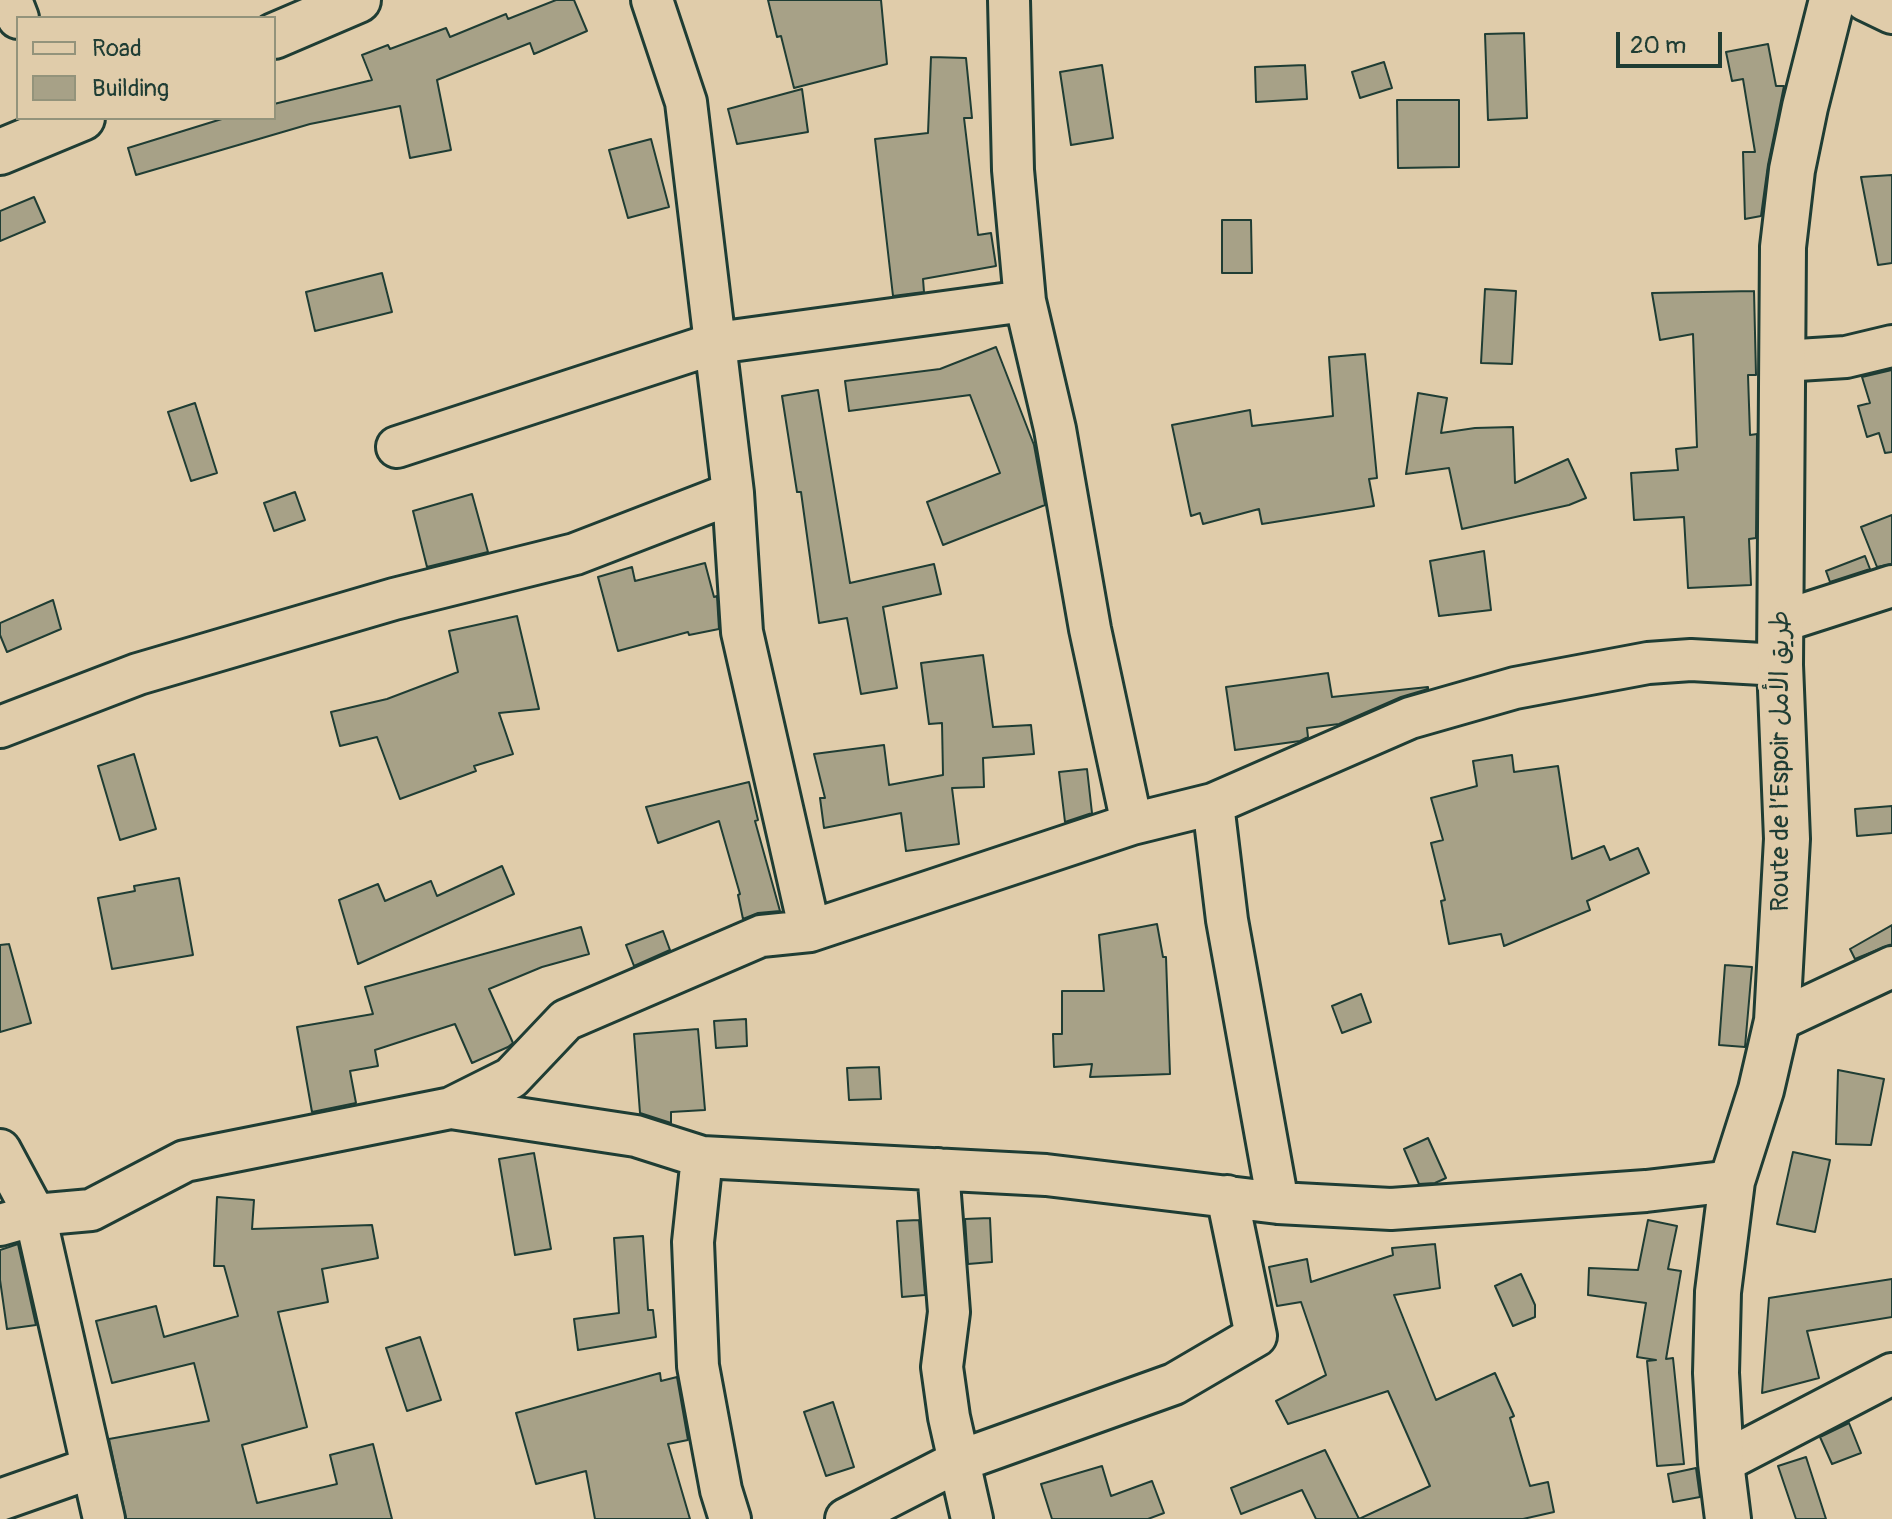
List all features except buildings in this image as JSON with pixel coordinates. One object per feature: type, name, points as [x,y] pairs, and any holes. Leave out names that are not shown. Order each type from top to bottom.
[{"type":"main road","points":[[276,35],[358,0]]},
{"type":"main road","name":"Route de l’Espoir طريق الأمل","points":[[1728,1519],[1716,1373],[1718,1292],[1732,1181],[1761,1090],[1777,1021],[1787,839],[1780,665],[1783,247],[1792,170],[1832,0]]},
{"type":"main road","points":[[0,152],[67,121]]},
{"type":"street","points":[[652,0],[686,102],[733,493],[742,632],[810,931]]},
{"type":"street","points":[[1009,0],[1013,170],[1025,301],[1055,429],[1090,629],[1132,824]]},
{"type":"street","points":[[1865,0],[1892,13]]},
{"type":"street","points":[[397,447],[716,343],[1025,301]]},
{"type":"street","points":[[1782,361],[1846,357],[1892,346]]},
{"type":"street","points":[[0,727],[138,674],[394,599],[575,554],[733,493]]},
{"type":"street","points":[[1780,622],[1892,586]]},
{"type":"street","points":[[17,1220],[91,1210],[185,1161],[451,1108],[511,1078],[566,1020],[761,936],[810,931],[1132,824],[1213,804],[1410,718],[1515,688],[1648,663],[1691,660],[1780,665]]},
{"type":"street","points":[[1213,804],[1227,920],[1278,1203]]},
{"type":"street","points":[[1777,1021],[1892,967]]},
{"type":"street","points":[[451,1108],[636,1136],[702,1157],[1046,1175],[1278,1203],[1391,1209],[1646,1191],[1732,1181]]},
{"type":"street","points":[[0,1150],[17,1220],[104,1519]]},
{"type":"street","points":[[702,1157],[693,1242],[698,1366],[721,1490],[730,1519]]},
{"type":"street","points":[[938,1169],[949,1312],[942,1367],[949,1417],[972,1519]]},
{"type":"street","points":[[846,1519],[959,1461],[1174,1384],[1256,1336],[1227,1196]]},
{"type":"street","points":[[1721,1463],[1892,1374]]},
{"type":"street","points":[[0,1500],[91,1468]]}]
